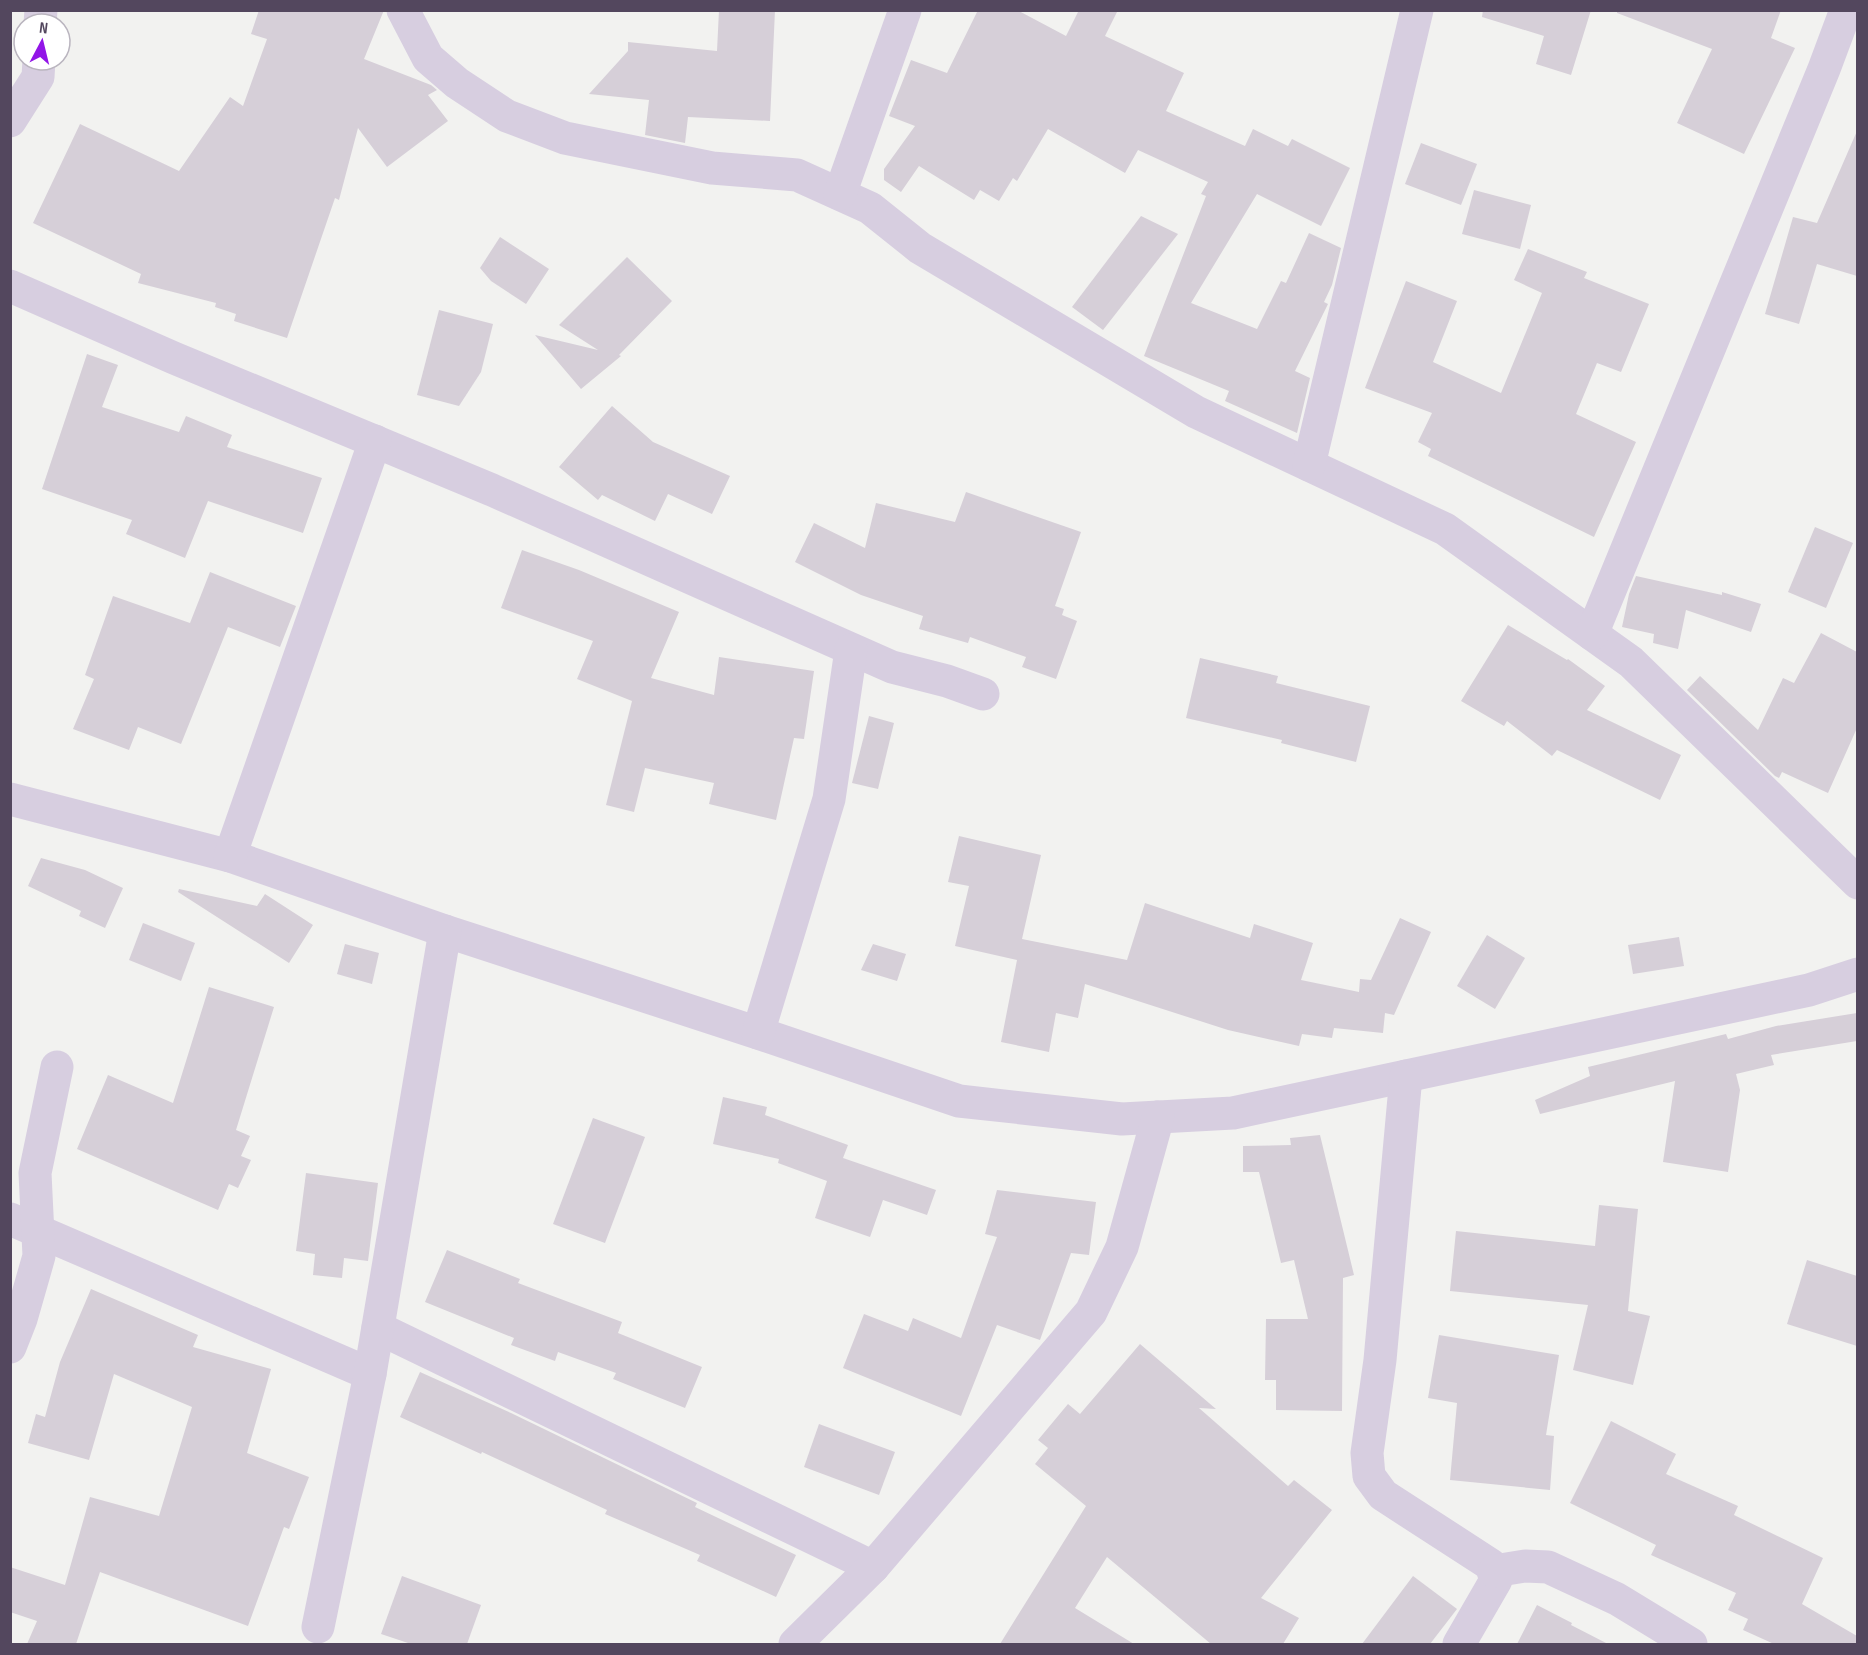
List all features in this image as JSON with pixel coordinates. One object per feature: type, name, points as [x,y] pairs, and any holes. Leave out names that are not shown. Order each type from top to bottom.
[{"type":"street","points":[[403,10],[428,58],[457,83],[507,116],[565,138],[712,168],[797,175],[870,208],[920,248],[1196,412],[1445,529],[1631,662],[1857,882]]},
{"type":"street","points":[[840,194],[905,10]]},
{"type":"street","points":[[1309,465],[1418,10]]},
{"type":"street","points":[[1592,633],[1820,80],[1846,10]]},
{"type":"street","points":[[10,121],[38,77],[38,72]]},
{"type":"street","points":[[10,286],[174,358],[492,490],[851,650],[892,667],[947,681],[983,694]]},
{"type":"street","points":[[230,856],[375,441]]},
{"type":"street","points":[[758,1033],[829,800],[851,650]]},
{"type":"street","points":[[10,799],[230,856],[445,931],[958,1101],[1122,1119],[1233,1113],[1809,990],[1857,974]]},
{"type":"street","points":[[318,1627],[370,1374],[445,931]]},
{"type":"street","points":[[10,1347],[21,1319],[39,1256],[24,1225],[57,1067]]},
{"type":"street","points":[[1406,1076],[1380,1360],[1367,1453],[1369,1476],[1383,1495],[1491,1565],[1496,1580],[1459,1644]]},
{"type":"street","points":[[795,1644],[873,1567],[1091,1312],[1122,1247],[1158,1117]]},
{"type":"street","points":[[24,1225],[370,1374]]},
{"type":"street","points":[[378,1328],[873,1567]]},
{"type":"street","points":[[1494,1571],[1525,1566],[1548,1567],[1617,1599],[1691,1644]]},
{"type":"building","points":[[259,10],[384,10],[364,59],[431,85],[437,90],[428,95],[448,121],[387,167],[358,128],[339,200],[335,198],[287,338],[234,321],[236,314],[215,307],[216,303],[138,283],[141,274],[33,223],[80,124],[179,171],[230,97],[243,106],[267,39],[251,34]]},
{"type":"building","points":[[719,10],[775,10],[770,121],[688,117],[685,143],[645,135],[649,100],[589,94],[628,51],[628,42],[717,51]]},
{"type":"building","points":[[978,10],[1017,10],[1066,36],[1079,10],[1118,10],[1105,36],[1184,73],[1166,111],[1245,146],[1253,129],[1288,146],[1292,139],[1350,168],[1321,226],[1257,194],[1191,303],[1257,329],[1281,281],[1286,283],[1309,233],[1341,248],[1332,285],[1324,302],[1328,304],[1295,371],[1310,378],[1297,433],[1225,401],[1229,391],[1144,356],[1206,196],[1201,194],[1208,182],[1138,150],[1125,173],[1048,129],[1017,181],[1013,178],[999,201],[980,190],[974,200],[919,166],[901,192],[884,180],[884,169],[915,126],[889,116],[911,60],[947,73]]},
{"type":"building","points":[[1483,10],[1591,10],[1571,75],[1536,64],[1544,36],[1482,17]]},
{"type":"building","points":[[1617,10],[1781,10],[1771,38],[1795,48],[1744,154],[1677,123],[1712,49],[1617,13]]},
{"type":"building","points":[[1857,131],[1857,276],[1817,264],[1799,324],[1765,314],[1793,217],[1817,223]]},
{"type":"building","points":[[1421,143],[1477,164],[1461,205],[1405,184]]},
{"type":"building","points":[[1474,190],[1531,205],[1520,249],[1462,234]]},
{"type":"building","points":[[1141,216],[1178,234],[1103,330],[1072,307]]},
{"type":"building","points":[[500,237],[549,269],[526,304],[491,281],[480,268]]},
{"type":"building","points":[[1528,249],[1587,272],[1584,278],[1649,304],[1621,372],[1597,363],[1576,414],[1636,442],[1594,537],[1428,456],[1431,449],[1418,442],[1432,413],[1365,388],[1406,281],[1457,301],[1433,362],[1501,393],[1542,293],[1514,280]]},
{"type":"building","points":[[627,257],[672,301],[619,355],[621,356],[581,389],[535,335],[598,350],[559,325]]},
{"type":"building","points":[[439,310],[493,324],[481,372],[459,406],[417,395]]},
{"type":"building","points":[[87,354],[118,365],[102,407],[179,432],[186,416],[232,435],[227,447],[322,478],[303,533],[208,501],[185,558],[126,534],[132,520],[42,489]]},
{"type":"building","points":[[612,406],[653,442],[730,476],[712,514],[668,494],[655,521],[602,495],[598,500],[559,467]]},
{"type":"building","points":[[966,492],[1081,532],[1055,606],[1064,609],[1062,615],[1077,621],[1056,679],[1022,667],[1026,657],[970,637],[968,643],[919,629],[923,616],[861,595],[795,562],[814,523],[865,548],[876,503],[955,522]]},
{"type":"building","points":[[1815,527],[1853,543],[1826,608],[1788,592]]},
{"type":"building","points":[[522,550],[579,570],[679,612],[651,678],[714,695],[719,657],[814,671],[804,739],[794,738],[776,820],[709,804],[714,783],[645,768],[634,812],[606,805],[632,701],[577,679],[593,641],[501,608]]},
{"type":"building","points":[[210,572],[296,606],[280,647],[228,627],[181,744],[138,727],[129,750],[73,729],[94,679],[85,675],[113,596],[190,623]]},
{"type":"building","points":[[1636,576],[1722,595],[1722,592],[1761,604],[1751,632],[1686,610],[1678,649],[1653,643],[1654,634],[1622,627],[1629,594]]},
{"type":"building","points":[[1508,625],[1568,659],[1605,686],[1587,710],[1681,755],[1660,800],[1557,750],[1552,756],[1507,721],[1504,726],[1461,701]]},
{"type":"building","points":[[1821,633],[1857,652],[1857,728],[1828,793],[1782,772],[1779,778],[1775,776],[1687,690],[1700,676],[1758,730],[1783,678],[1794,683]]},
{"type":"building","points":[[1200,658],[1278,676],[1276,683],[1370,706],[1356,762],[1281,743],[1282,740],[1186,718]]},
{"type":"building","points":[[869,716],[894,723],[878,789],[852,783]]},
{"type":"building","points":[[959,836],[1041,855],[1022,939],[1127,960],[1145,903],[1250,938],[1254,924],[1313,943],[1301,980],[1359,992],[1360,979],[1371,980],[1400,918],[1431,932],[1394,1015],[1385,1013],[1383,1033],[1334,1028],[1332,1038],[1302,1034],[1299,1046],[1228,1030],[1085,984],[1078,1018],[1056,1013],[1049,1052],[1001,1042],[1017,960],[955,946],[969,886],[948,882]]},
{"type":"building","points":[[41,858],[85,870],[123,888],[105,928],[79,916],[81,911],[28,886]]},
{"type":"building","points":[[179,889],[257,906],[265,894],[313,925],[289,963],[178,892]]},
{"type":"building","points":[[143,923],[195,943],[181,981],[129,960]]},
{"type":"building","points":[[1487,935],[1525,958],[1495,1009],[1457,986]]},
{"type":"building","points":[[1679,937],[1684,966],[1633,974],[1628,945]]},
{"type":"building","points":[[345,944],[379,953],[372,984],[337,974]]},
{"type":"building","points":[[873,944],[906,954],[897,981],[861,970]]},
{"type":"building","points":[[209,987],[274,1007],[236,1130],[250,1136],[241,1156],[251,1160],[238,1188],[229,1184],[218,1210],[77,1149],[108,1075],[173,1103]]},
{"type":"building","points":[[1857,1013],[1857,1041],[1771,1055],[1774,1065],[1736,1074],[1740,1090],[1728,1172],[1663,1162],[1675,1081],[1540,1114],[1535,1100],[1590,1076],[1588,1067],[1726,1034],[1728,1039],[1776,1026]]},
{"type":"building","points":[[723,1097],[767,1107],[765,1115],[848,1145],[843,1158],[936,1190],[927,1215],[883,1200],[870,1237],[815,1218],[827,1181],[778,1163],[779,1159],[713,1144]]},
{"type":"building","points":[[593,1118],[645,1137],[605,1243],[553,1224]]},
{"type":"building","points":[[1320,1135],[1354,1275],[1343,1278],[1342,1411],[1276,1410],[1276,1380],[1265,1380],[1266,1319],[1308,1319],[1294,1260],[1281,1263],[1259,1172],[1243,1172],[1243,1146],[1291,1145],[1290,1138]]},
{"type":"building","points":[[306,1173],[378,1183],[368,1261],[344,1258],[342,1278],[313,1275],[315,1254],[296,1251]]},
{"type":"building","points":[[997,1190],[1096,1202],[1089,1255],[1071,1253],[1040,1340],[997,1325],[961,1416],[843,1368],[864,1314],[908,1331],[913,1318],[961,1338],[997,1237],[985,1234]]},
{"type":"building","points":[[1599,1205],[1638,1209],[1628,1311],[1650,1316],[1633,1385],[1573,1370],[1588,1305],[1450,1291],[1456,1231],[1595,1246]]},
{"type":"building","points":[[447,1250],[520,1279],[518,1283],[622,1322],[618,1333],[702,1367],[685,1408],[613,1379],[616,1373],[558,1352],[555,1361],[511,1345],[514,1338],[425,1302]]},
{"type":"building","points":[[1807,1260],[1857,1276],[1857,1346],[1787,1324]]},
{"type":"building","points":[[91,1289],[198,1335],[193,1347],[271,1369],[247,1453],[309,1477],[289,1529],[284,1527],[248,1626],[100,1572],[76,1644],[27,1644],[37,1621],[10,1612],[10,1567],[65,1585],[90,1497],[159,1516],[192,1407],[114,1374],[89,1460],[28,1443],[36,1414],[45,1417],[60,1362]]},
{"type":"building","points":[[1439,1335],[1559,1355],[1546,1435],[1554,1436],[1550,1490],[1450,1480],[1457,1403],[1428,1398]]},
{"type":"building","points":[[1140,1344],[1216,1409],[1199,1408],[1288,1486],[1294,1480],[1332,1510],[1261,1598],[1299,1618],[1283,1644],[1211,1644],[1107,1557],[1075,1608],[1134,1644],[1000,1644],[1086,1506],[1035,1464],[1048,1448],[1038,1440],[1068,1404],[1080,1414]]},
{"type":"building","points":[[420,1372],[511,1413],[697,1503],[695,1507],[796,1555],[776,1597],[697,1561],[700,1555],[605,1514],[607,1510],[400,1417]]},
{"type":"building","points":[[1611,1421],[1676,1454],[1666,1474],[1738,1506],[1734,1515],[1823,1558],[1802,1604],[1857,1636],[1857,1644],[1774,1644],[1743,1630],[1748,1619],[1728,1610],[1736,1593],[1651,1555],[1656,1545],[1570,1503]]},
{"type":"building","points":[[819,1424],[895,1452],[879,1495],[804,1467]]},
{"type":"building","points":[[402,1576],[481,1605],[467,1644],[411,1644],[381,1634]]},
{"type":"building","points":[[1413,1576],[1457,1609],[1430,1644],[1362,1644]]},
{"type":"building","points":[[1537,1605],[1572,1623],[1571,1625],[1608,1644],[1517,1644]]}]
